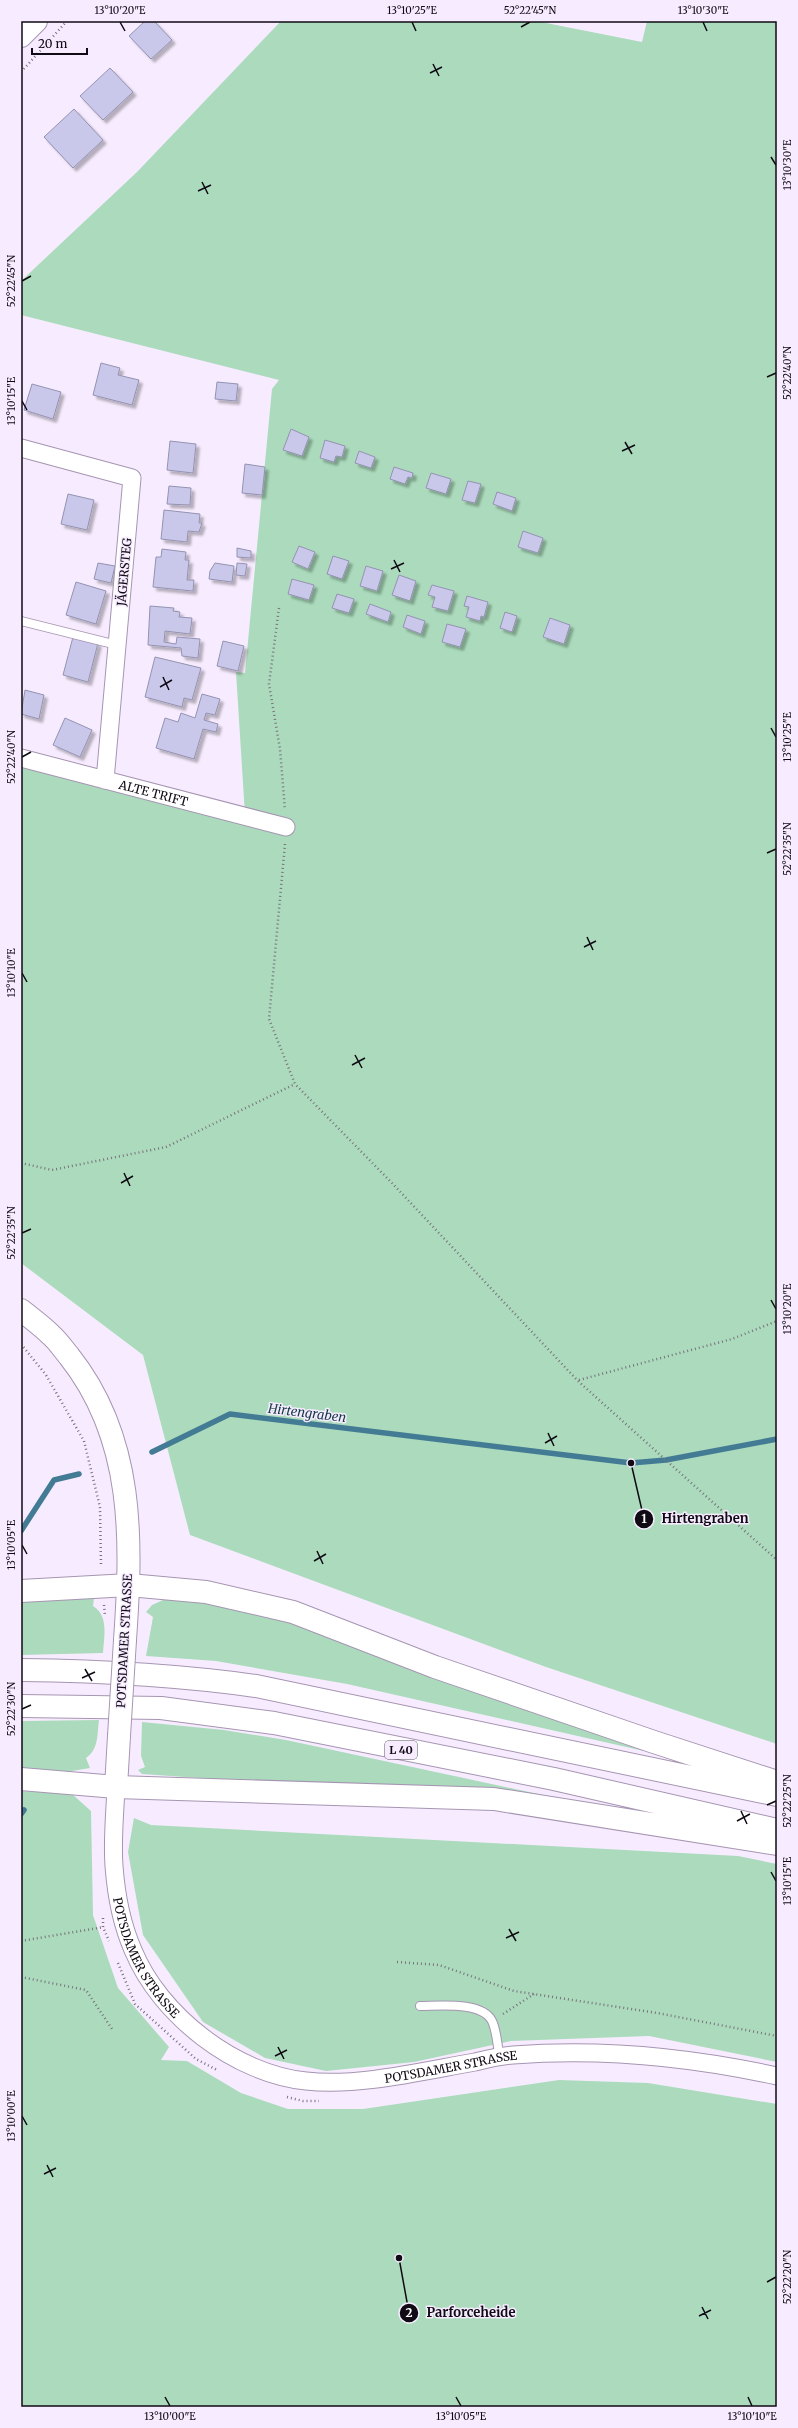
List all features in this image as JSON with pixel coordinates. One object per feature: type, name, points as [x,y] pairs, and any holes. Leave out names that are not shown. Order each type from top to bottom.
[{"type":"main road","points":[[21,36],[36,21]]},
{"type":"main road","name":"POTSDAMER STRASSE","points":[[21,1310],[52,1335],[81,1371],[102,1407],[117,1449],[124,1494],[129,1585],[116,1787]]},
{"type":"main road","points":[[21,1591],[101,1585],[129,1585],[206,1592],[293,1612],[436,1667],[654,1742],[777,1782]]},
{"type":"main road","points":[[21,1670],[94,1671],[201,1678],[256,1686],[777,1795]]},
{"type":"main road","name":"L 40","points":[[21,1706],[161,1708],[274,1723],[554,1779],[777,1830]]},
{"type":"main road","points":[[21,1779],[116,1787],[494,1799],[777,1844]]},
{"type":"street","name":"JÄGERSTEG","points":[[21,448],[132,478],[105,780]]},
{"type":"street","name":"ALTE TRIFT","points":[[21,758],[286,827]]},
{"type":"street","name":"POTSDAMER STRASSE","points":[[116,1787],[114,1865],[124,1922],[133,1951],[164,1998],[182,2020],[237,2061],[272,2073],[306,2081],[356,2081],[511,2055],[611,2052],[688,2060],[777,2076]]},
{"type":"lane","points":[[21,622],[117,645]]},
{"type":"lane","points":[[420,2006],[454,2005],[477,2008],[492,2020],[500,2057]]},
{"type":"path","points":[[21,72],[67,21]]},
{"type":"path","points":[[279,608],[269,684],[280,749],[286,827],[269,1019],[294,1084],[391,1182],[578,1380],[663,1460],[777,1560]]},
{"type":"path","points":[[21,1163],[52,1170],[166,1148],[294,1084]]},
{"type":"path","points":[[578,1380],[732,1339],[777,1321]]},
{"type":"path","points":[[21,1344],[46,1375],[84,1441],[100,1507],[101,1585],[106,1624]]},
{"type":"path","points":[[102,1912],[103,1927],[112,1948]]},
{"type":"path","points":[[21,1941],[124,1922]]},
{"type":"path","points":[[118,1962],[134,2004],[196,2059],[218,2071]]},
{"type":"path","points":[[397,1962],[438,1965],[514,1991],[777,2036]]},
{"type":"path","points":[[21,1977],[86,1990],[112,2029]]},
{"type":"path","points":[[492,2020],[535,1994]]},
{"type":"path","points":[[283,2096],[303,2102],[325,2101]]},
{"type":"green space","points":[[281,21],[536,21],[642,42],[647,21],[777,21],[777,1744],[546,1667],[190,1535],[143,1355],[21,1263],[21,759],[245,815],[236,672],[245,673],[272,389],[279,380],[21,315],[21,281],[137,172]]},
{"type":"green space","points":[[94,1598],[93,1606],[101,1615],[104,1627],[103,1653],[21,1655],[21,1602]]},
{"type":"green space","points":[[163,1600],[193,1600],[238,1606],[282,1616],[644,1748],[644,1751],[347,1684],[216,1661],[146,1656],[153,1617],[146,1612],[152,1605]]},
{"type":"green space","points":[[99,1720],[95,1746],[86,1758],[90,1768],[66,1772],[21,1769],[21,1721]]},
{"type":"green space","points":[[142,1722],[224,1730],[286,1740],[576,1802],[576,1804],[142,1774],[138,1770],[145,1767],[141,1756]]},
{"type":"green space","points":[[21,1791],[72,1794],[91,1811],[93,1915],[118,1988],[169,2047],[161,2060],[187,2061],[241,2093],[288,2109],[363,2109],[559,2080],[648,2083],[777,2104],[777,2407],[21,2407]]},
{"type":"green space","points":[[134,1818],[151,1825],[738,1856],[777,1864],[777,2062],[649,2036],[511,2041],[414,2062],[326,2071],[265,2058],[203,2022],[143,1935],[128,1852]]},
{"type":"building","points":[[145,21],[154,21],[172,40],[151,59],[129,36]]},
{"type":"building","points":[[110,68],[133,92],[103,120],[80,96]]},
{"type":"building","points":[[74,109],[103,140],[73,168],[44,137]]},
{"type":"building","points":[[101,363],[120,368],[118,375],[139,380],[132,405],[93,395]]},
{"type":"building","points":[[217,382],[238,384],[236,401],[215,399]]},
{"type":"building","points":[[32,384],[61,392],[53,419],[24,410]]},
{"type":"building","points":[[291,429],[309,437],[302,456],[283,450]]},
{"type":"building","points":[[325,440],[345,446],[342,457],[336,456],[334,462],[320,458]]},
{"type":"building","points":[[170,441],[196,444],[193,473],[167,470]]},
{"type":"building","points":[[359,451],[375,457],[371,468],[355,463]]},
{"type":"building","points":[[245,464],[265,467],[262,495],[242,493]]},
{"type":"building","points":[[394,467],[413,473],[412,478],[408,477],[405,484],[390,479]]},
{"type":"building","points":[[431,473],[451,479],[446,494],[426,488]]},
{"type":"building","points":[[468,481],[481,484],[475,503],[462,500]]},
{"type":"building","points":[[169,486],[191,488],[190,505],[167,504]]},
{"type":"building","points":[[497,492],[516,498],[512,511],[493,504]]},
{"type":"building","points":[[68,494],[94,500],[87,530],[61,524]]},
{"type":"building","points":[[164,510],[200,514],[199,523],[202,523],[199,532],[188,531],[187,542],[161,539]]},
{"type":"building","points":[[523,531],[543,538],[538,553],[518,547]]},
{"type":"building","points":[[299,546],[315,552],[308,569],[292,562]]},
{"type":"building","points":[[237,548],[251,551],[251,558],[237,557]]},
{"type":"building","points":[[162,549],[186,552],[185,560],[189,560],[187,580],[194,580],[193,591],[153,587],[156,557],[161,557]]},
{"type":"building","points":[[333,556],[349,561],[342,579],[327,574]]},
{"type":"building","points":[[98,563],[115,566],[111,583],[94,579]]},
{"type":"building","points":[[215,563],[234,566],[232,582],[209,579],[210,571]]},
{"type":"building","points":[[237,563],[247,564],[245,576],[236,575]]},
{"type":"building","points":[[366,566],[383,571],[377,591],[360,586]]},
{"type":"building","points":[[399,575],[416,581],[410,601],[392,595]]},
{"type":"building","points":[[292,579],[314,585],[309,600],[288,594]]},
{"type":"building","points":[[76,582],[106,591],[96,624],[66,615]]},
{"type":"building","points":[[432,585],[454,591],[448,611],[432,607],[435,597],[428,595]]},
{"type":"building","points":[[337,594],[354,599],[349,613],[332,608]]},
{"type":"building","points":[[467,596],[488,602],[484,617],[481,616],[480,621],[466,617],[469,607],[464,606]]},
{"type":"building","points":[[370,604],[391,612],[388,622],[366,614]]},
{"type":"building","points":[[150,606],[174,608],[173,611],[180,612],[179,617],[192,618],[190,634],[165,631],[164,642],[176,644],[177,637],[200,639],[198,658],[182,656],[181,648],[148,645]]},
{"type":"building","points":[[505,612],[517,616],[512,632],[500,628]]},
{"type":"building","points":[[407,615],[425,621],[421,634],[403,627]]},
{"type":"building","points":[[550,618],[570,625],[564,644],[543,637]]},
{"type":"building","points":[[447,624],[466,629],[460,647],[442,642]]},
{"type":"building","points":[[73,637],[98,643],[88,682],[63,675]]},
{"type":"building","points":[[223,641],[244,646],[238,671],[217,666]]},
{"type":"building","points":[[155,657],[201,668],[192,700],[184,698],[182,707],[145,697]]},
{"type":"building","points":[[25,690],[44,695],[39,719],[21,714]]},
{"type":"building","points":[[202,694],[220,699],[215,715],[206,713],[204,720],[218,724],[216,732],[203,729],[194,759],[156,748],[165,718],[178,722],[181,713],[195,718]]},
{"type":"building","points":[[65,718],[92,730],[80,757],[53,745]]},
{"type":"waterway","name":"Hirtengraben","points":[[152,1452],[230,1414],[631,1463],[666,1460],[777,1439]]},
{"type":"waterway","name":"Hirtengraben","points":[[21,1531],[54,1480],[79,1474]]},
{"type":"waterway","name":"Hirtengraben","points":[[21,1814],[24,1810]]},
{"type":"place","name":"Hirtengraben","points":[[631,1463]]},
{"type":"place","name":"Parforceheide","points":[[399,2258]]}]
